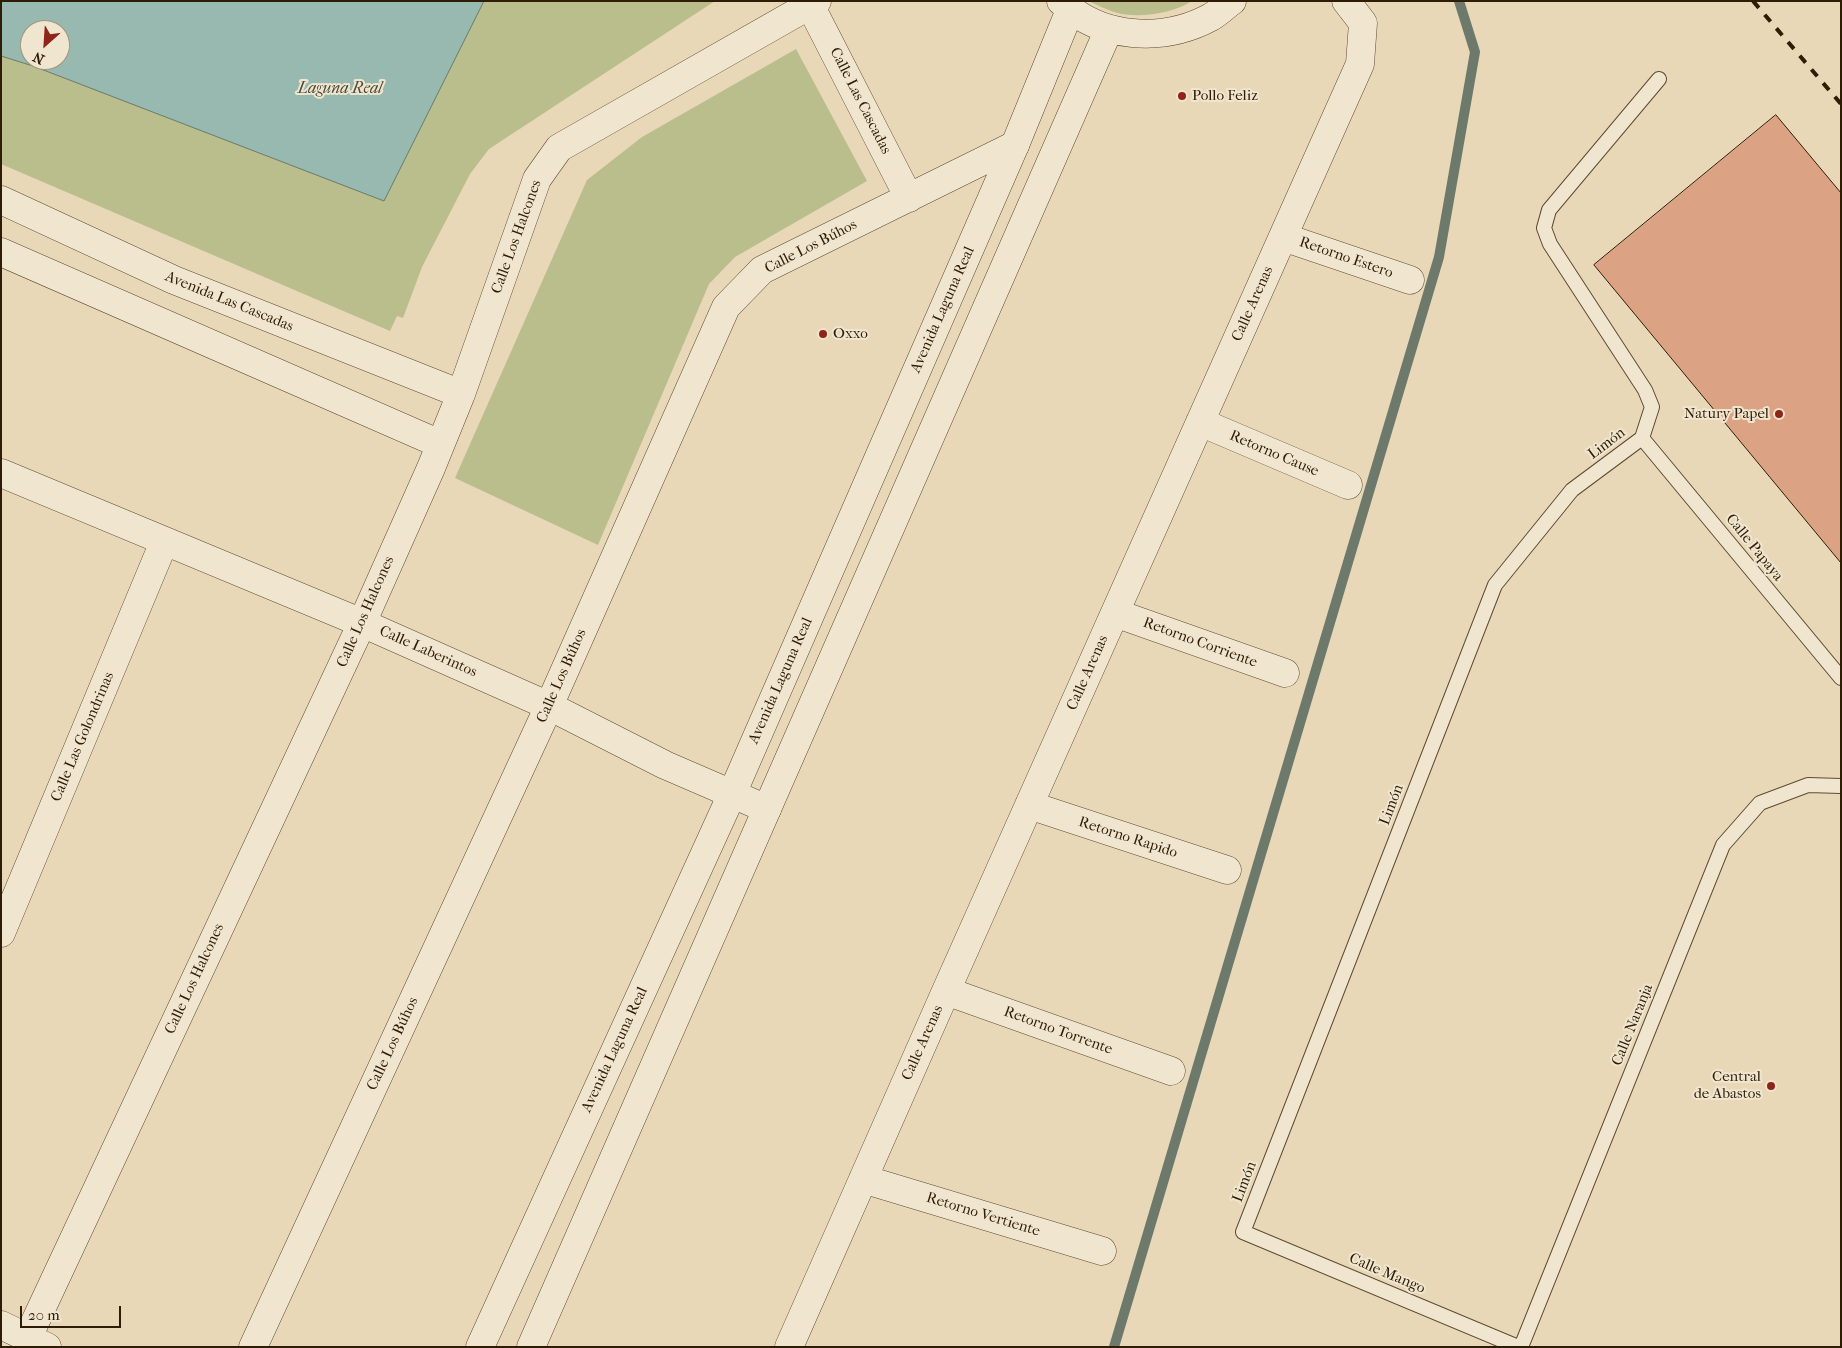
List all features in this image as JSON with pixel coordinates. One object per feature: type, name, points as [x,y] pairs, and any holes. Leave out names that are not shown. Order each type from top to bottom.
[{"type":"street","name":"Avenida Laguna Real","points":[[480,1347],[732,794],[1016,145],[1065,6],[1089,21],[1109,29],[1144,34],[1179,30],[1211,17],[1232,1]]},
{"type":"street","name":"Calle Arenas","points":[[790,1347],[946,991],[1360,64],[1363,24],[1346,1]]},
{"type":"street","name":"Calle Las Cascadas","points":[[814,3],[909,198]]},
{"type":"street","name":"Calle Los Halcones","points":[[38,1342],[362,623],[440,444],[460,394],[537,179],[560,148],[814,3]]},
{"type":"street","points":[[531,1347],[1109,29]]},
{"type":"street","name":"Calle Los Búhos","points":[[253,1347],[549,706],[726,308],[762,270],[1016,145]]},
{"type":"street","name":"Avenida Las Cascadas","points":[[1,200],[174,280],[460,394]]},
{"type":"street","name":"Retorno Estero","points":[[1283,237],[1410,280]]},
{"type":"street","points":[[1,252],[440,444]]},
{"type":"street","name":"Retorno Cause","points":[[1200,422],[1348,485]]},
{"type":"street","name":"Calle Laberintos","points":[[1,473],[362,623],[549,706],[665,765],[767,809]]},
{"type":"street","name":"Calle Las Golondrinas","points":[[1,933],[164,542]]},
{"type":"street","name":"Retorno Corriente","points":[[1115,612],[1285,673]]},
{"type":"street","name":"Retorno Rapido","points":[[1029,805],[1227,870]]},
{"type":"street","name":"Retorno Torrente","points":[[946,991],[1171,1071]]},
{"type":"street","name":"Retorno Vertiente","points":[[863,1179],[1102,1251]]},
{"type":"street","points":[[1,1325],[38,1342]]},
{"type":"lane","points":[[1642,438],[1652,407],[1645,390],[1550,244],[1544,228],[1549,210],[1658,78]]},
{"type":"lane","name":"Calle Papaya","points":[[1642,438],[1841,678]]},
{"type":"lane","name":"Limón","points":[[1243,1232],[1495,586],[1572,490],[1642,438]]},
{"type":"lane","name":"Calle Naranja","points":[[1519,1347],[1723,844],[1760,803],[1808,785],[1841,786]]},
{"type":"lane","name":"Calle Mango","points":[[1243,1232],[1519,1347]]},
{"type":"green space","points":[[1,1],[715,1],[489,149],[470,174],[422,267],[403,318],[397,316],[390,331],[1,164]]},
{"type":"green space","points":[[1089,1],[1192,1],[1165,12],[1133,15],[1114,12]]},
{"type":"green space","points":[[796,49],[867,181],[735,257],[709,284],[598,545],[455,478],[587,180],[642,137]]},
{"type":"water","name":"Laguna Real","points":[[1,1],[484,1],[384,201],[43,70],[70,70],[70,20],[20,20],[20,62],[1,56]]},
{"type":"building","name":"Natury Papel","points":[[1776,115],[1841,193],[1841,563],[1594,265]]},
{"type":"waterway","points":[[1114,1347],[1439,257],[1475,52],[1459,1]]},
{"type":"railway","points":[[1753,1],[1841,104]]},
{"type":"place","name":"Pollo Feliz","points":[[1182,96]]},
{"type":"place","name":"Oxxo","points":[[823,334]]},
{"type":"place","name":"Natury Papel","points":[[1779,414]]},
{"type":"place","name":"Central de Abastos","points":[[1771,1086]]}]
